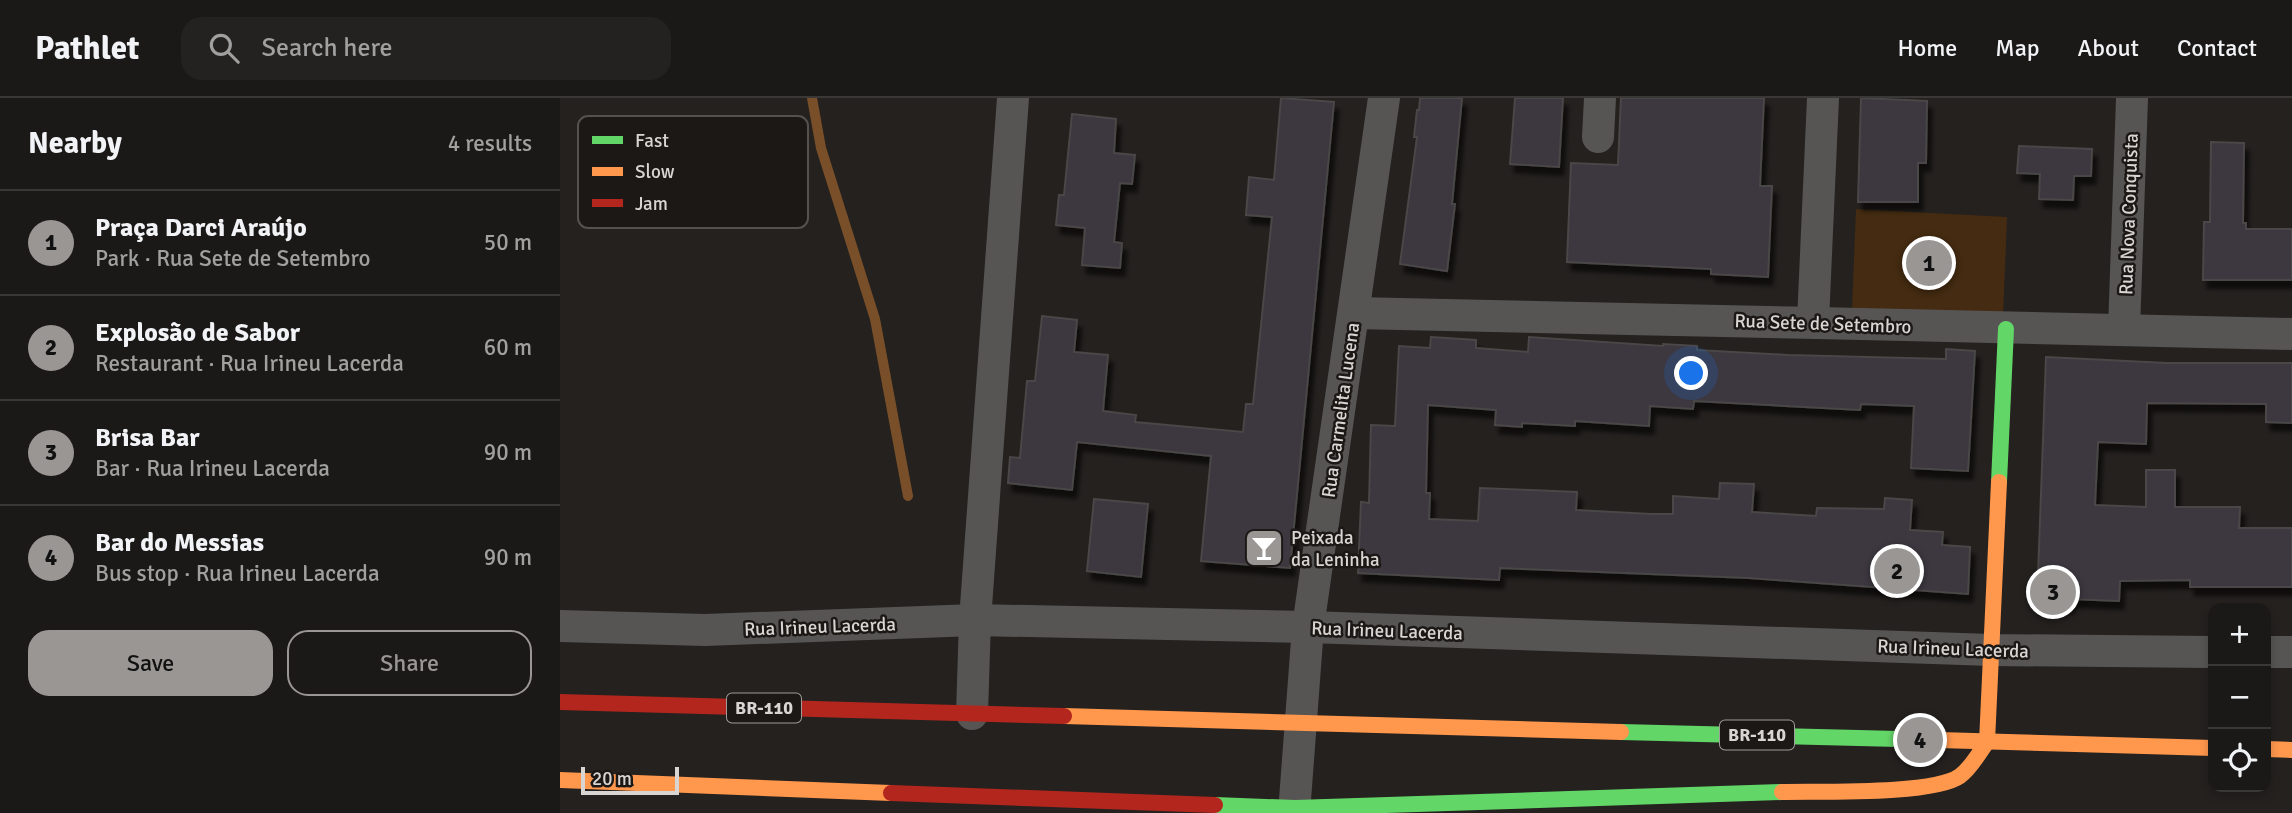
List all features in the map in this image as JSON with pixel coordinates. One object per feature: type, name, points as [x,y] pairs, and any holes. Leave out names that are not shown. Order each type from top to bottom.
[{"type":"street","points":[[970,714],[1013,98]]},
{"type":"street","name":"Rua Carmelita Lucena","points":[[1294,811],[1308,627],[1384,98]]},
{"type":"street","points":[[1598,137],[1600,98]]},
{"type":"street","points":[[1813,321],[1823,98]]},
{"type":"street","name":"Rua Nova Conquista","points":[[2124,330],[2132,98]]},
{"type":"street","name":"Rua Sete de Setembro","points":[[1354,313],[1813,321],[2006,329],[2292,334]]},
{"type":"street","points":[[560,780],[1294,811],[1942,785],[1963,776],[1987,742],[2006,329]]},
{"type":"street","name":"Rua Irineu Lacerda","points":[[560,626],[705,630],[975,620],[1308,627],[1992,650],[2208,652]]},
{"type":"street","points":[[2271,652],[2292,652]]},
{"type":"street","name":"BR-110","points":[[560,702],[2208,748]]},
{"type":"street","points":[[2271,749],[2292,750]]},
{"type":"shaded area","points":[[1856,209],[2007,217],[2003,317],[1852,310]]},
{"type":"building","points":[[1281,98],[1334,102],[1290,568],[1201,561],[1211,456],[1077,442],[1072,490],[1008,483],[1010,457],[1020,458],[1027,381],[1035,381],[1042,316],[1077,320],[1074,352],[1108,355],[1103,411],[1136,415],[1135,422],[1243,432],[1246,404],[1253,404],[1272,217],[1246,215],[1249,177],[1274,180]]},
{"type":"building","points":[[1420,98],[1462,98],[1452,204],[1455,204],[1447,271],[1400,264]]},
{"type":"building","points":[[1515,98],[1563,98],[1559,167],[1510,164]]},
{"type":"building","points":[[1621,98],[1764,98],[1760,186],[1772,186],[1768,277],[1711,274],[1711,269],[1567,262],[1571,163],[1618,165]]},
{"type":"building","points":[[1861,98],[1927,101],[1926,163],[1918,163],[1918,202],[1858,202]]},
{"type":"building","points":[[1072,114],[1116,119],[1114,153],[1135,155],[1132,184],[1120,183],[1114,242],[1122,243],[1120,268],[1082,265],[1085,228],[1056,225],[1059,195],[1064,195]]},
{"type":"building","points":[[2211,142],[2244,143],[2243,223],[2246,223],[2246,229],[2292,229],[2292,280],[2203,280],[2204,222],[2210,222]]},
{"type":"building","points":[[2019,146],[2092,149],[2091,176],[2074,176],[2073,200],[2039,199],[2040,174],[2017,173]]},
{"type":"building","points":[[1431,337],[1476,340],[1476,348],[1528,352],[1529,337],[1697,346],[1697,350],[1788,355],[1946,359],[1946,349],[1975,351],[1968,471],[1911,468],[1914,406],[1861,404],[1860,410],[1694,401],[1693,409],[1650,406],[1649,426],[1575,421],[1575,426],[1522,423],[1522,427],[1495,425],[1496,410],[1428,405],[1426,493],[1430,493],[1429,519],[1478,521],[1480,488],[1577,492],[1576,510],[1651,514],[1673,514],[1673,496],[1719,499],[1720,483],[1754,484],[1752,512],[1816,516],[1817,508],[1884,509],[1885,498],[1912,500],[1910,530],[1943,532],[1942,545],[1970,547],[1968,594],[1749,578],[1500,568],[1499,580],[1358,573],[1361,502],[1369,503],[1371,425],[1395,426],[1399,346],[1430,348]]},
{"type":"building","points":[[2046,357],[2167,363],[2292,363],[2292,423],[2266,422],[2266,404],[2147,403],[2146,444],[2098,442],[2095,505],[2146,507],[2146,470],[2175,470],[2175,507],[2240,507],[2239,528],[2292,528],[2292,587],[2190,587],[2190,580],[2120,581],[2119,601],[2070,599],[2070,605],[2037,603]]},
{"type":"building","points":[[1094,499],[1148,504],[1141,577],[1087,571]]},
{"type":"waterway","points":[[812,98],[821,148],[875,319],[908,496]]},
{"type":"traffic: fast","points":[[1999,482],[2006,329]]},
{"type":"traffic: fast","points":[[1621,732],[1939,740]]},
{"type":"traffic: fast","points":[[1215,805],[1295,808],[1782,792]]},
{"type":"traffic: slow","points":[[1782,792],[1875,791],[1926,786],[1960,776],[1975,760],[1987,742],[1999,482]]},
{"type":"traffic: slow","points":[[1064,716],[1621,732]]},
{"type":"traffic: slow","points":[[1939,740],[2208,748]]},
{"type":"traffic: slow","points":[[2271,749],[2292,750]]},
{"type":"traffic: slow","points":[[560,780],[891,793]]},
{"type":"traffic: jam","points":[[560,702],[1064,716]]},
{"type":"traffic: jam","points":[[891,793],[1215,805]]},
{"type":"place","name":"Praça Darci Araújo","points":[[1929,263]]},
{"type":"place","name":"Peixada da Leninha","points":[[1264,548]]},
{"type":"place","name":"Explosão de Sabor","points":[[1897,571]]},
{"type":"place","name":"Brisa Bar","points":[[2053,592]]},
{"type":"place","name":"Bar do Messias","points":[[1920,740]]}]
